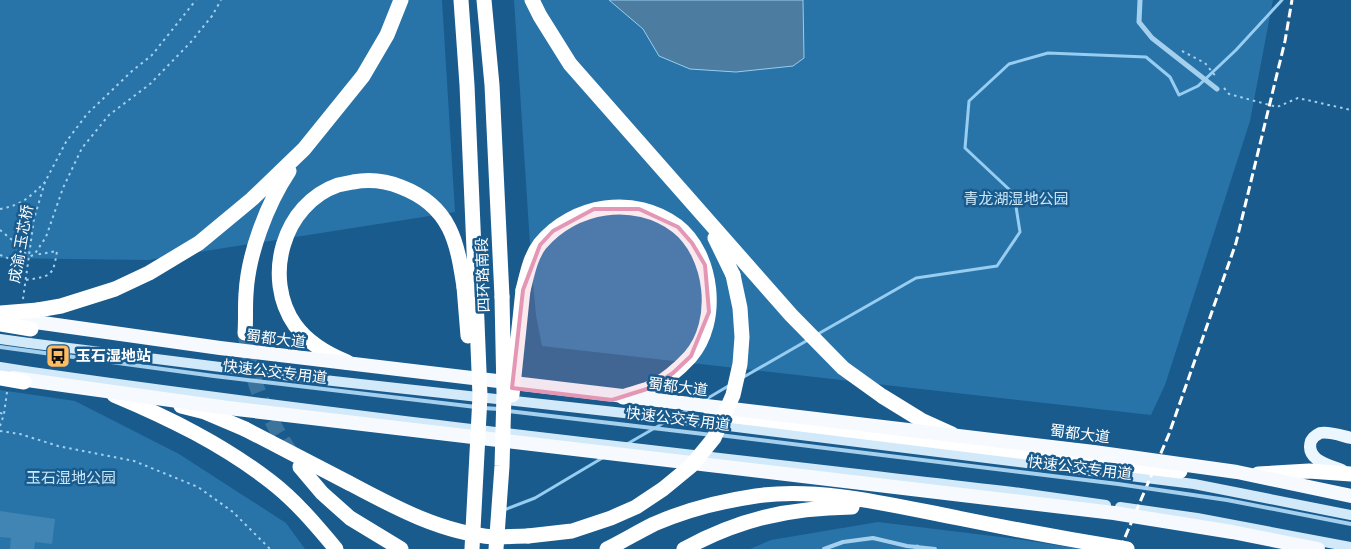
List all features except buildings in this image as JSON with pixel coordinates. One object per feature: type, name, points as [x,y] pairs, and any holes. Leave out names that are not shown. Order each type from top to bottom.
[{"type":"highway","points":[[245,333],[246,293],[255,248],[269,207],[304,149],[363,76],[387,35],[401,0]]},
{"type":"highway","name":"四环路南段","points":[[461,0],[467,85],[470,292],[480,396],[472,549]]},
{"type":"highway","name":"四环路南段","points":[[484,0],[492,85],[502,297],[504,394],[502,466],[496,549]]},
{"type":"highway","points":[[532,0],[570,64],[791,315],[843,368],[922,420],[984,447]]},
{"type":"highway","points":[[0,313],[61,306],[115,289],[149,273],[199,243],[252,199],[304,149]]},
{"type":"highway","points":[[367,370],[336,358],[314,345],[295,325],[284,305],[279,280],[280,255],[287,234],[298,215],[316,197],[338,185],[362,181],[389,182],[414,192],[438,210],[450,229],[470,292]]},
{"type":"highway","points":[[502,466],[517,354],[523,290],[531,262],[540,245],[553,231],[571,218],[594,209],[614,207],[639,208],[659,215],[678,227],[692,243],[704,265],[708,285],[709,312],[702,337],[692,356],[673,373],[650,388],[612,400]]},
{"type":"highway","points":[[3,380],[25,377],[114,395],[174,404],[205,412],[245,429],[384,502],[415,516],[458,531],[493,536],[528,536],[572,531],[611,518],[636,507],[691,466],[714,438],[733,395],[740,364],[742,338],[740,308],[733,275],[708,222]]},
{"type":"highway","name":"蜀都大道","points":[[0,317],[220,348],[1094,452],[1237,472],[1351,496]]},
{"type":"highway","points":[[0,324],[30,336],[367,370],[1215,474],[1309,471],[1351,474]]},
{"type":"highway","points":[[3,380],[1114,513],[1232,532],[1318,549]]},
{"type":"highway","points":[[114,395],[169,418],[231,453],[272,482],[311,518],[336,549]]},
{"type":"highway","points":[[300,467],[322,493],[350,518],[401,549]]},
{"type":"highway","points":[[608,549],[655,524],[704,506],[758,496],[798,493],[847,498],[1127,549]]},
{"type":"highway","points":[[684,549],[708,536],[757,518],[814,508],[877,506],[905,508]]},
{"type":"main road","points":[[0,339],[30,336],[315,379],[643,416],[1194,484],[1351,515]]},
{"type":"main road","points":[[0,367],[25,377],[156,390],[420,423],[1012,492],[1197,518],[1351,547]]},
{"type":"main road","points":[[1351,438],[1327,433],[1319,434],[1313,438],[1310,450],[1317,460],[1351,474]]},
{"type":"street","points":[[1140,0],[1139,22],[1152,38],[1217,90]]},
{"type":"lane","name":"快速公交专用道","points":[[0,347],[214,376],[1109,483],[1226,500],[1351,524]]},
{"type":"lane","points":[[824,549],[843,542],[873,538],[917,548],[935,549]]},
{"type":"path","name":"成渝·玉芯桥","points":[[23,300],[34,218],[45,182],[66,142],[87,114],[132,71],[152,55],[196,0]]},
{"type":"path","points":[[34,255],[46,236],[63,188],[82,148],[109,115],[150,84],[190,43],[212,16],[221,0]]},
{"type":"path","points":[[1208,67],[1217,78]]},
{"type":"path","points":[[1223,86],[1229,94],[1276,107],[1298,98],[1351,110]]},
{"type":"path","points":[[0,209],[14,206],[28,199],[45,182]]},
{"type":"path","points":[[0,230],[28,256]]},
{"type":"path","points":[[0,255],[14,260],[57,250],[54,268],[47,276],[26,280]]},
{"type":"path","points":[[0,426],[4,414],[3,380]]},
{"type":"path","points":[[0,413],[4,414]]},
{"type":"path","points":[[0,431],[20,434],[58,446],[134,461],[198,487],[233,512],[270,549]]},
{"type":"highlighted area","points":[[594,209],[639,209],[678,227],[692,243],[705,265],[709,312],[691,356],[673,373],[650,388],[612,400],[512,388],[523,290],[540,245],[553,231]]},
{"type":"green space","points":[[0,0],[442,0],[455,212],[148,260],[0,258]]},
{"type":"green space","name":"青龙湖湿地公园","points":[[514,0],[1273,0],[1250,121],[1165,385],[1151,415],[542,346],[536,315],[531,259]]},
{"type":"green space","name":"玉石湿地公园","points":[[0,390],[75,401],[179,454],[286,523],[305,549],[0,549]]},
{"type":"green space","points":[[878,522],[1081,549],[750,549],[771,540]]},
{"type":"shaded area","points":[[609,0],[803,0],[804,58],[793,66],[736,72],[690,69],[659,56],[643,29]]},
{"type":"waterway","points":[[818,334],[916,278],[997,266],[1020,232],[1014,194],[965,148],[969,101],[1009,64],[1048,53],[1146,57],[1170,77],[1179,95],[1198,86],[1236,50],[1282,0]]},
{"type":"waterway","points":[[742,378],[808,340]]},
{"type":"waterway","points":[[703,401],[730,385]]},
{"type":"waterway","points":[[675,417],[689,409]]},
{"type":"waterway","points":[[627,444],[667,421]]},
{"type":"waterway","points":[[504,510],[535,498],[604,457]]},
{"type":"tunnel","points":[[245,333],[250,364],[258,391],[274,425],[293,456]]},
{"type":"railway","points":[[1120,549],[1169,434],[1236,243],[1285,41],[1292,0]]},
{"type":"place","name":"玉石湿地站","points":[[58,356]]}]
